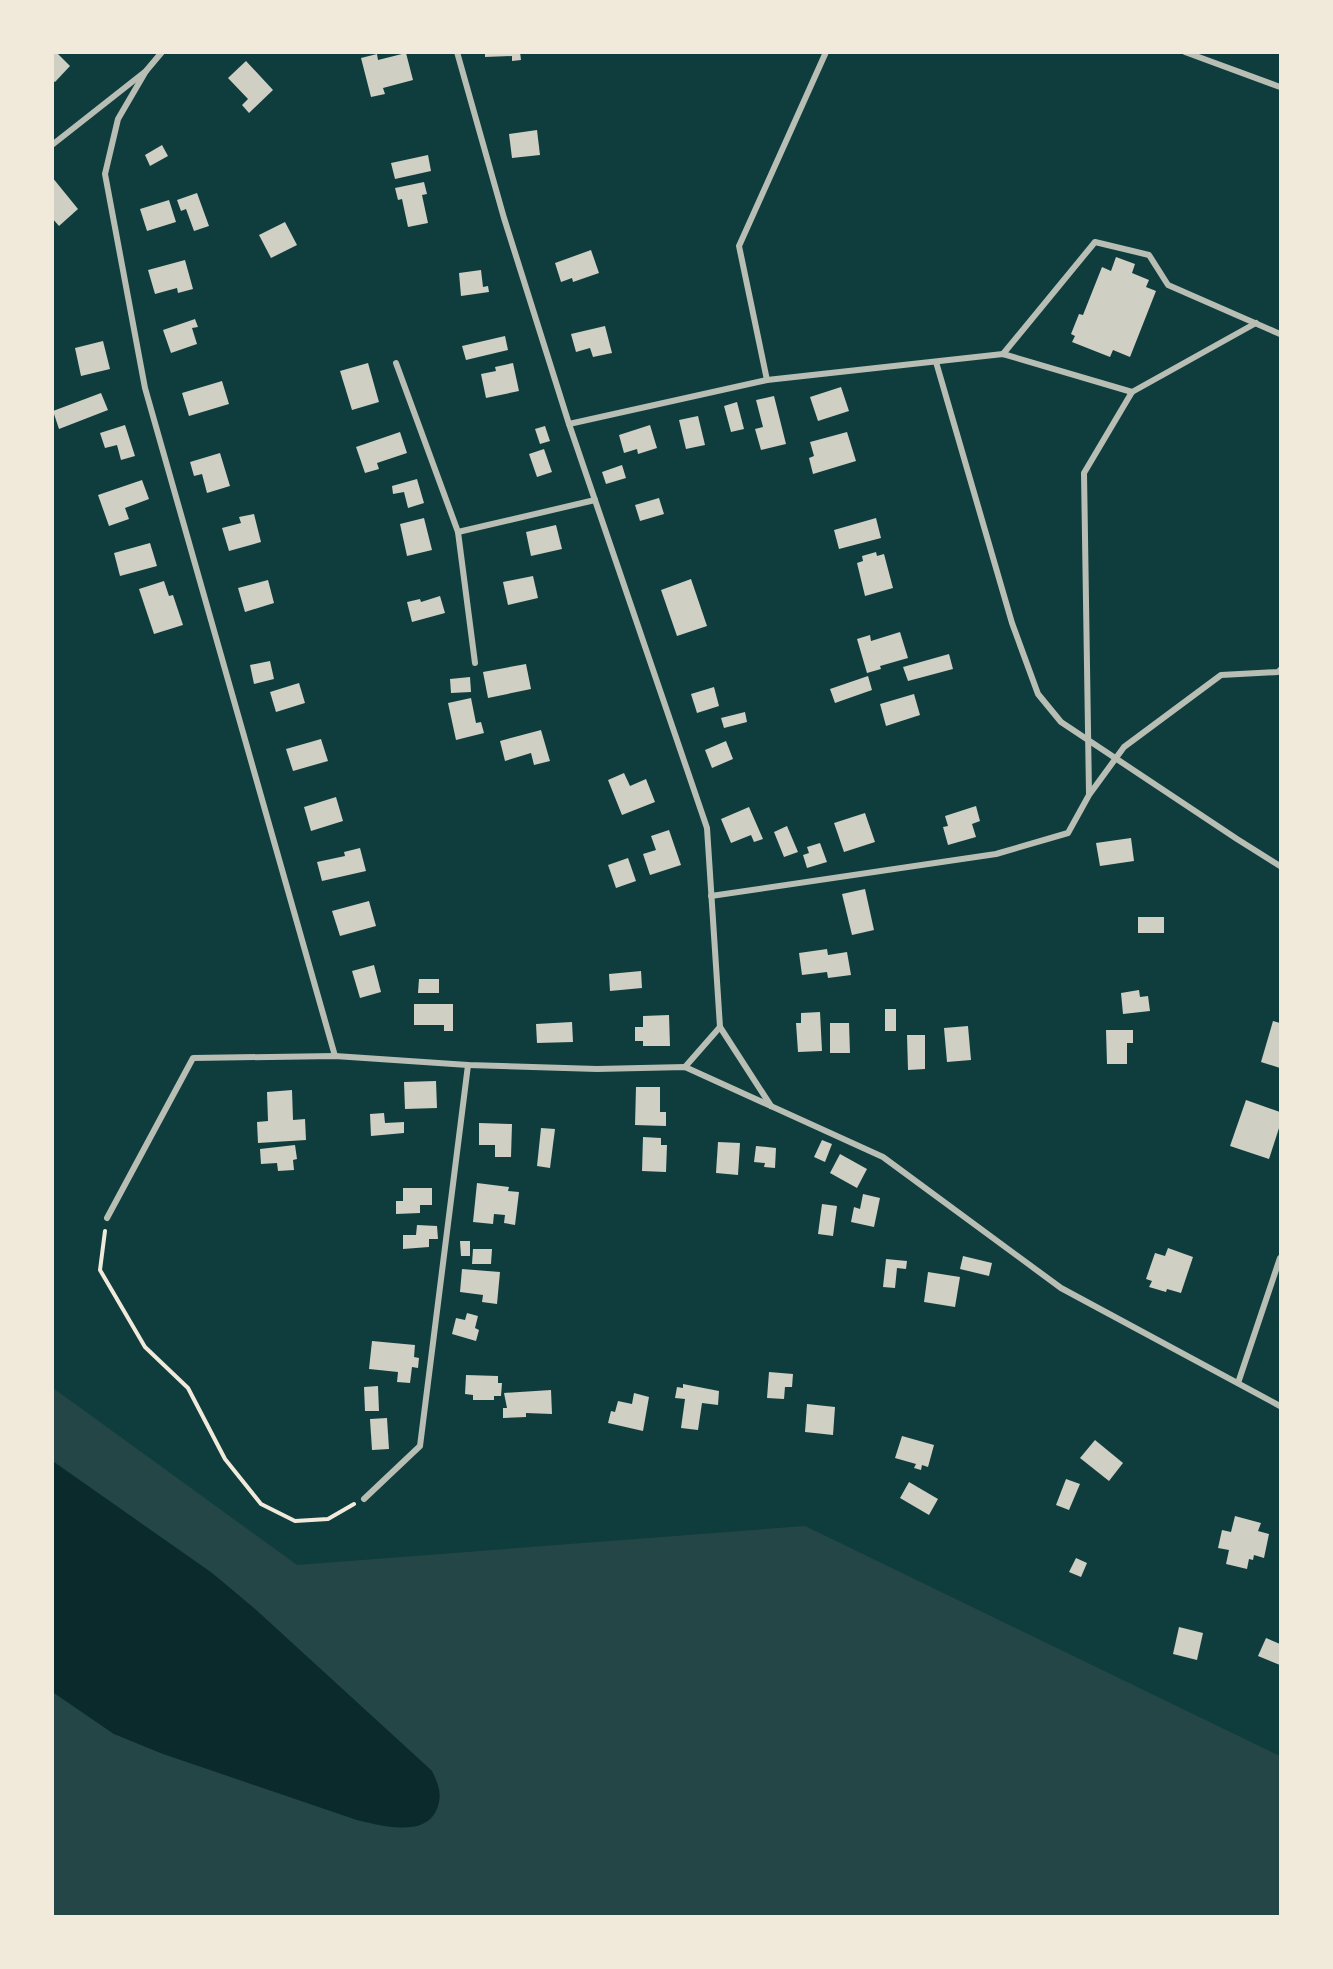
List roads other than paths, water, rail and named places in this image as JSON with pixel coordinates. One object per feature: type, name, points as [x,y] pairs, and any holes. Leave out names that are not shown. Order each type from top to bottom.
[{"type":"street","points":[[52,145],[146,70],[162,52]]},
{"type":"street","points":[[458,52],[504,218],[569,424],[707,828],[720,1027],[772,1107]]},
{"type":"street","points":[[767,380],[739,246],[826,52]]},
{"type":"street","points":[[1185,52],[1281,87]]},
{"type":"street","points":[[146,70],[118,119],[105,174],[145,388],[335,1056]]},
{"type":"street","points":[[1003,354],[1095,242],[1149,255],[1168,285],[1281,334]]},
{"type":"street","points":[[1089,795],[1084,473],[1132,392],[1256,323]]},
{"type":"street","points":[[569,424],[767,380],[1003,354],[1132,392]]},
{"type":"street","points":[[936,362],[1012,623],[1038,694],[1061,722],[1281,866]]},
{"type":"street","points":[[396,363],[458,532],[475,663]]},
{"type":"street","points":[[458,532],[595,500]]},
{"type":"street","points":[[711,896],[996,854],[1068,833],[1089,795],[1124,747],[1221,675],[1281,670]]},
{"type":"street","points":[[685,1067],[720,1027]]},
{"type":"street","points":[[107,1218],[193,1058],[335,1056],[468,1065],[597,1069],[685,1067],[883,1157],[1061,1288],[1281,1406]]},
{"type":"street","points":[[364,1498],[420,1446],[468,1065]]},
{"type":"street","points":[[1238,1383],[1281,1258]]}]
